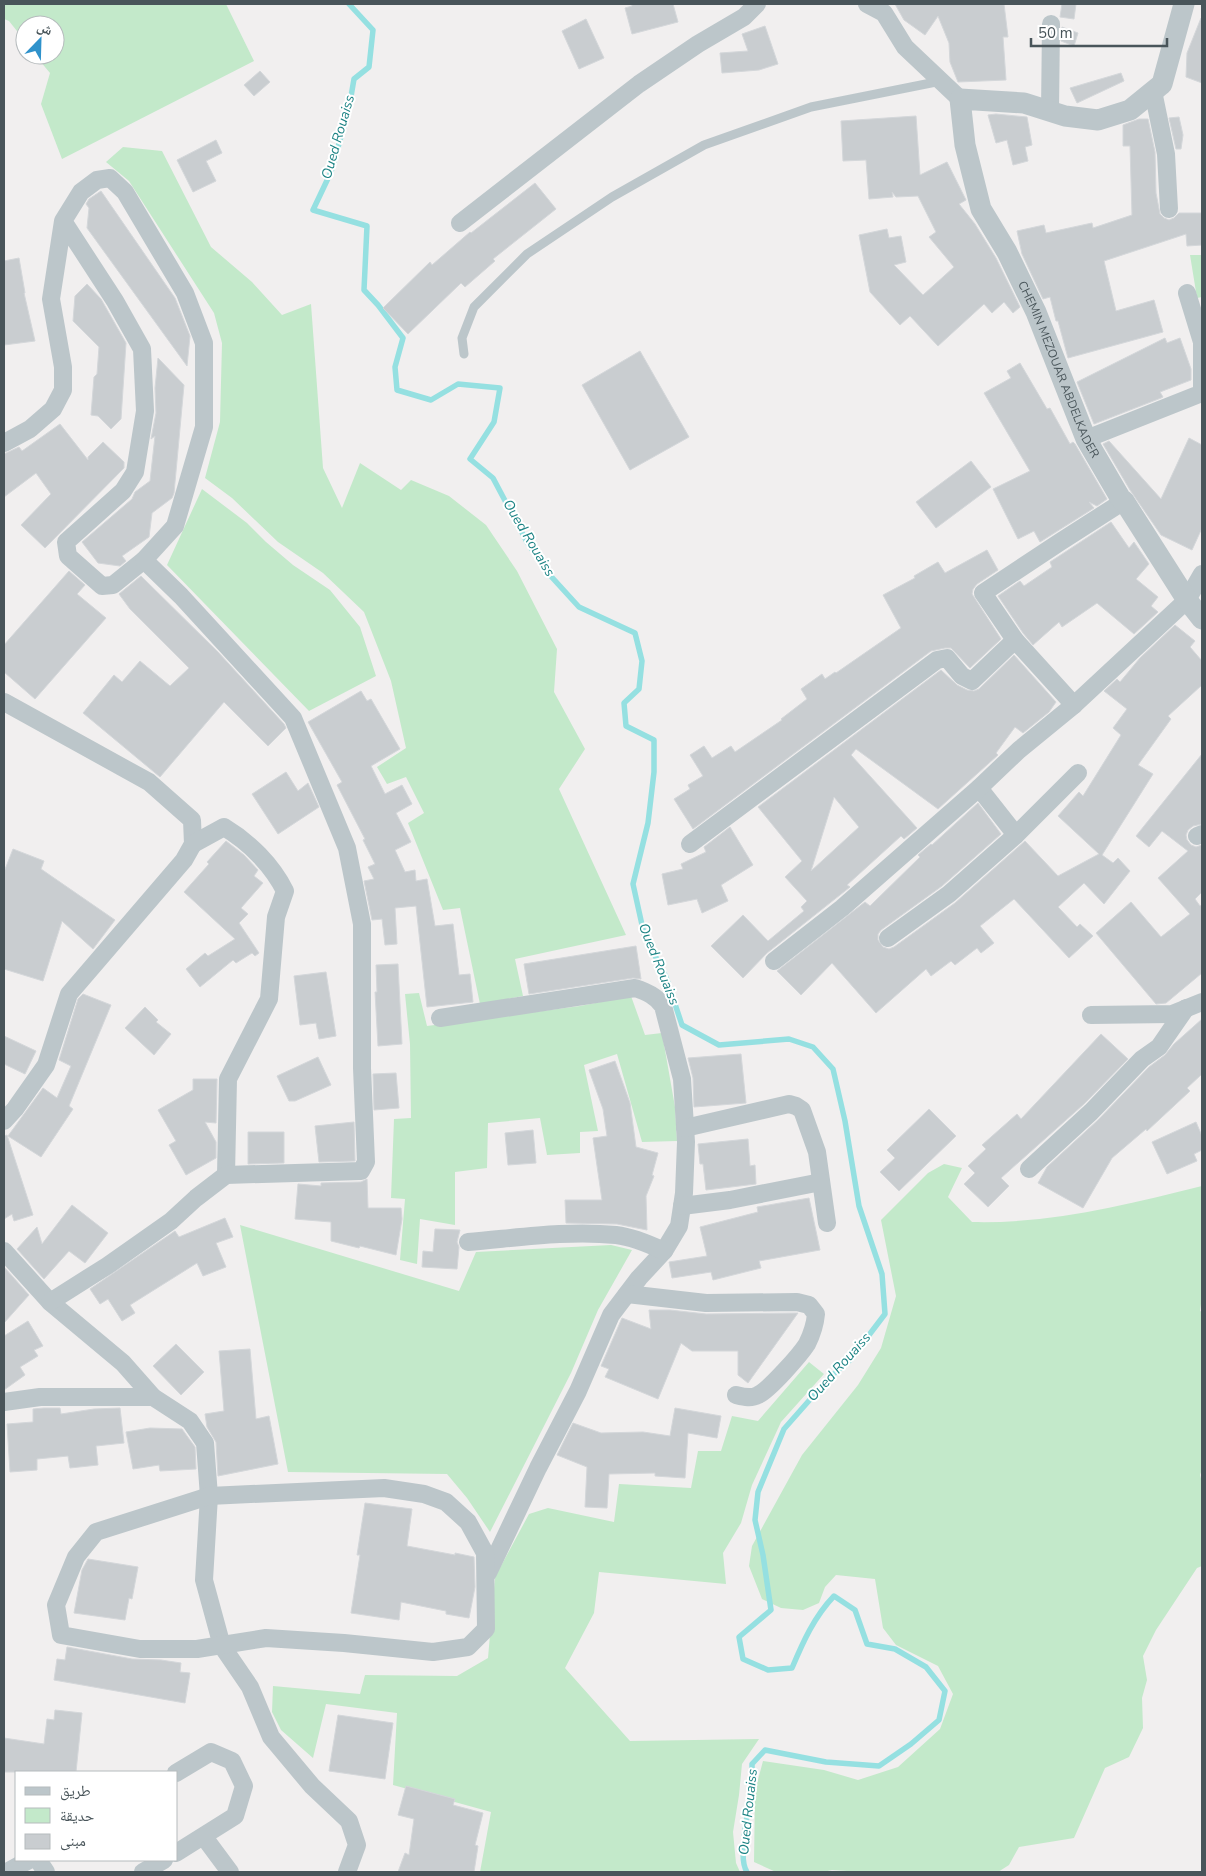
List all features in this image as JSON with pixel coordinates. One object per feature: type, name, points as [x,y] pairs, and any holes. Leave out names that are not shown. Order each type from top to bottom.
[{"type":"street","points":[[460,223],[639,84],[698,44],[744,17],[757,4]]},
{"type":"street","points":[[867,4],[884,13],[904,47],[960,99],[1024,103],[1065,116],[1098,120],[1130,110],[1162,84],[1184,4]]},
{"type":"street","points":[[1050,111],[1051,24]]},
{"type":"street","points":[[1153,91],[1166,154],[1169,209]]},
{"type":"street","name":"CHEMIN MEZOUAR ABDELKADER","points":[[960,99],[964,145],[981,210],[1007,252],[1036,312],[1086,439],[1121,500],[1124,501],[1187,600],[1202,619]]},
{"type":"street","points":[[4,444],[30,429],[53,409],[63,390],[64,368],[51,299],[63,221],[81,192],[97,180],[110,178],[125,192],[186,293],[204,343],[204,427],[175,526],[144,560],[112,585],[102,586],[68,556],[66,542],[123,491],[135,472],[145,411],[142,349],[115,301],[63,221]]},
{"type":"street","points":[[1086,439],[1202,393],[1202,342],[1187,293]]},
{"type":"street","points":[[1074,705],[1015,640],[983,593],[1124,501]]},
{"type":"street","points":[[50,1302],[156,1232],[226,1175],[361,1171],[366,1162],[362,1068],[362,924],[346,848],[292,718],[181,596],[144,560]]},
{"type":"street","points":[[774,962],[842,908],[979,788],[1018,750],[1074,705],[1187,600],[1202,574]]},
{"type":"street","points":[[690,844],[937,660],[947,658],[962,676],[972,680],[1015,640]]},
{"type":"street","points":[[4,702],[149,782],[192,820],[193,844],[184,860],[69,994],[46,1065],[7,1111]]},
{"type":"street","points":[[888,938],[949,894],[1016,835],[1078,773]]},
{"type":"street","points":[[979,788],[1016,835]]},
{"type":"street","points":[[193,844],[224,827],[242,838],[278,878],[285,891],[276,917],[269,999],[228,1079],[226,1175]]},
{"type":"street","points":[[440,1018],[635,988],[647,992],[663,1006],[682,1079],[685,1128],[684,1192],[679,1226],[664,1251],[639,1278],[611,1315],[578,1391],[538,1468],[486,1578]]},
{"type":"street","points":[[1091,1015],[1172,1014],[1194,1005]]},
{"type":"street","points":[[1029,1168],[1091,1112],[1142,1059],[1159,1047],[1194,1005]]},
{"type":"street","points":[[685,1128],[789,1104],[802,1110],[817,1152],[827,1223]]},
{"type":"street","points":[[682,1206],[730,1200],[821,1182]]},
{"type":"street","points":[[468,1242],[580,1234],[618,1235],[643,1242],[664,1251]]},
{"type":"street","points":[[4,1251],[50,1302],[122,1363],[152,1396],[190,1421],[205,1443],[209,1496],[204,1580],[222,1646],[250,1687],[271,1737],[312,1786],[349,1822],[357,1845],[347,1872]]},
{"type":"street","points":[[627,1294],[706,1303],[797,1302],[808,1305],[816,1314],[816,1325],[806,1346],[769,1388],[749,1398],[736,1396]]},
{"type":"street","points":[[4,1402],[40,1397],[152,1396]]},
{"type":"street","points":[[384,1488],[424,1494],[446,1502],[468,1522],[485,1553],[486,1629],[468,1648],[433,1652],[344,1643],[266,1638],[222,1646],[140,1649],[61,1634],[56,1605],[76,1557],[96,1532],[209,1496],[384,1488]]},
{"type":"street","points":[[178,1771],[211,1752],[232,1761],[244,1786],[236,1816],[178,1852]]},
{"type":"street","points":[[204,1837],[230,1872]]},
{"type":"street","points":[[7,1872],[26,1861]]},
{"type":"street","points":[[39,1861],[46,1872]]},
{"type":"street","points":[[143,1872],[162,1861]]},
{"type":"lane","points":[[464,354],[462,338],[474,307],[527,254],[612,196],[704,145],[811,107],[941,81]]},
{"type":"green space","points":[[4,4],[226,4],[254,61],[62,159],[41,104],[50,73],[43,65],[65,65],[65,15],[15,15],[15,28],[9,21],[4,19]]},
{"type":"green space","points":[[123,147],[162,151],[211,247],[252,282],[282,315],[311,304],[323,468],[342,508],[360,463],[401,490],[411,480],[449,496],[486,525],[517,571],[557,649],[554,692],[585,749],[559,789],[626,935],[515,959],[523,996],[480,1004],[460,908],[443,910],[408,823],[424,813],[406,777],[387,784],[377,767],[406,748],[391,681],[364,612],[323,573],[278,542],[232,498],[205,478],[220,422],[222,343],[214,313],[129,181],[106,162]]},
{"type":"green space","points":[[1190,255],[1202,255],[1202,297],[1197,298]]},
{"type":"green space","points":[[202,489],[247,523],[293,565],[330,590],[360,627],[376,676],[309,711],[167,565]]},
{"type":"green space","points":[[419,993],[427,1026],[580,1006],[631,996],[645,1035],[662,1033],[675,1107],[677,1141],[642,1142],[617,1054],[584,1065],[598,1131],[580,1132],[580,1153],[547,1155],[540,1118],[488,1123],[487,1168],[455,1172],[455,1225],[420,1219],[417,1264],[400,1260],[405,1199],[391,1198],[394,1119],[411,1118],[410,1044],[405,994]]},
{"type":"green space","points":[[944,1164],[962,1168],[948,1197],[972,1222],[1030,1220],[1088,1212],[1202,1186],[1202,1297],[1200,1311],[1202,1312],[1202,1469],[1200,1475],[1202,1482],[1202,1566],[1197,1568],[1156,1630],[1143,1656],[1147,1680],[1142,1698],[1143,1728],[1129,1757],[1105,1768],[1074,1838],[1019,1847],[1009,1865],[998,1872],[862,1872],[832,1870],[823,1872],[776,1872],[754,1862],[755,1791],[763,1761],[824,1770],[858,1780],[898,1767],[940,1729],[953,1694],[938,1666],[896,1645],[883,1628],[875,1579],[836,1575],[825,1587],[819,1603],[803,1610],[781,1608],[762,1599],[749,1566],[752,1546],[802,1455],[858,1385],[881,1348],[896,1296],[881,1220],[928,1173]]},
{"type":"green space","points":[[240,1225],[459,1291],[476,1252],[611,1245],[632,1250],[598,1310],[571,1373],[490,1532],[467,1498],[447,1474],[288,1472]]},
{"type":"green space","points":[[809,1362],[824,1374],[781,1422],[752,1485],[741,1523],[723,1553],[726,1584],[599,1572],[594,1613],[565,1668],[630,1741],[759,1739],[742,1764],[733,1832],[736,1863],[740,1872],[480,1872],[491,1812],[393,1785],[397,1713],[326,1704],[313,1758],[281,1730],[272,1712],[273,1686],[360,1694],[365,1675],[457,1676],[488,1658],[495,1577],[529,1514],[548,1508],[614,1522],[619,1484],[691,1488],[698,1451],[721,1451],[732,1416],[758,1421]]},
{"type":"building","points":[[632,4],[673,4],[678,22],[632,34],[625,8],[632,6]]},
{"type":"building","points":[[895,4],[1004,4],[1008,37],[1003,37],[1006,80],[958,82],[950,62],[949,43],[938,16],[925,35],[904,20]]},
{"type":"building","points":[[1062,4],[1076,4],[1074,19],[1060,17]]},
{"type":"building","points":[[1201,18],[1202,83],[1186,77],[1187,53]]},
{"type":"building","points":[[586,19],[604,58],[579,69],[562,31]]},
{"type":"building","points":[[765,26],[778,64],[759,70],[722,73],[720,53],[748,51],[742,34]]},
{"type":"building","points":[[1062,27],[1078,33],[1074,46],[1061,41]]},
{"type":"building","points":[[260,71],[270,82],[254,96],[244,85]]},
{"type":"building","points":[[1121,73],[1124,81],[1077,103],[1070,88]]},
{"type":"building","points":[[988,115],[1027,117],[1032,145],[1025,147],[1028,161],[1013,165],[1007,140],[996,143]]},
{"type":"building","points":[[916,116],[920,175],[947,162],[966,200],[959,204],[975,224],[996,258],[1020,307],[1013,313],[1004,302],[992,313],[984,304],[938,346],[910,316],[900,325],[870,292],[859,235],[887,229],[889,238],[901,236],[906,262],[894,265],[923,295],[954,267],[929,237],[936,232],[918,196],[896,197],[892,192],[893,197],[869,199],[866,160],[843,161],[841,121]]},
{"type":"building","points":[[1179,117],[1183,135],[1181,149],[1176,149],[1169,118]]},
{"type":"building","points":[[1139,119],[1148,119],[1155,152],[1156,193],[1160,214],[1169,220],[1179,213],[1202,213],[1202,245],[1187,246],[1186,234],[1104,261],[1116,311],[1154,300],[1163,332],[1068,358],[1050,297],[1043,299],[1022,254],[1017,231],[1044,225],[1046,233],[1092,223],[1093,228],[1132,215],[1130,146],[1123,146],[1123,125]]},
{"type":"building","points":[[216,140],[222,153],[206,161],[216,181],[193,192],[177,160]]},
{"type":"building","points":[[535,183],[556,209],[493,259],[495,261],[465,287],[461,283],[408,334],[383,308],[430,262],[432,265],[470,232]]},
{"type":"building","points":[[101,191],[175,298],[190,336],[187,366],[87,228],[89,208],[86,204],[89,199]]},
{"type":"building","points":[[19,258],[24,293],[35,341],[4,345],[4,261]]},
{"type":"building","points":[[87,284],[101,299],[126,343],[121,419],[111,429],[98,416],[91,415],[99,347],[73,321],[75,296]]},
{"type":"building","points":[[1165,338],[1167,343],[1180,338],[1191,369],[1191,380],[1160,392],[1163,397],[1161,398],[1094,424],[1077,382]]},
{"type":"building","points":[[640,351],[689,437],[630,470],[582,385]]},
{"type":"building","points":[[158,358],[184,385],[174,493],[172,498],[152,513],[149,537],[122,556],[126,561],[120,566],[98,563],[82,542],[132,499],[135,492],[150,481],[155,436],[151,439],[156,413],[155,388]]},
{"type":"building","points":[[1020,363],[1047,409],[1050,408],[1070,444],[1073,442],[1075,444],[1107,499],[1097,506],[1089,502],[1094,508],[1040,542],[1034,531],[1018,539],[993,489],[1030,471],[984,393],[1011,378],[1007,371]]},
{"type":"building","points":[[60,424],[88,460],[88,457],[103,442],[124,462],[124,468],[45,548],[21,525],[51,494],[36,473],[4,497],[4,454],[19,447],[22,451]]},
{"type":"building","points":[[1189,438],[1202,445],[1202,528],[1192,550],[1161,535],[1130,490],[1103,444],[1109,441],[1161,499]]},
{"type":"building","points":[[971,461],[991,487],[936,528],[916,502]]},
{"type":"building","points":[[1111,522],[1129,548],[1134,542],[1149,564],[1136,579],[1158,597],[1151,606],[1158,612],[1134,634],[1097,603],[1062,627],[1059,622],[1033,645],[998,596],[1020,581],[1024,586],[1052,567],[1050,562]]},
{"type":"building","points":[[987,550],[998,570],[977,584],[972,594],[1001,639],[970,668],[951,648],[931,651],[693,829],[674,799],[690,789],[688,785],[703,776],[690,755],[704,746],[712,758],[731,746],[735,752],[782,720],[807,699],[801,689],[822,674],[825,679],[836,673],[901,628],[883,595],[915,578],[914,576],[938,562],[945,573]]},
{"type":"building","points":[[69,571],[85,585],[77,594],[106,618],[35,699],[4,672],[4,645]]},
{"type":"building","points":[[141,576],[218,652],[284,724],[286,728],[268,746],[224,702],[160,777],[83,713],[114,675],[122,682],[140,661],[170,686],[189,668],[130,609],[119,594]]},
{"type":"building","points":[[1175,625],[1195,641],[1190,647],[1202,661],[1202,685],[1168,716],[1171,719],[1138,765],[1153,774],[1102,855],[1113,863],[1118,858],[1130,871],[1104,904],[1084,883],[1058,907],[1077,927],[1080,924],[1093,936],[1069,958],[1014,899],[980,926],[994,943],[981,953],[977,948],[955,965],[951,961],[931,976],[926,969],[876,1013],[832,963],[801,995],[777,971],[865,902],[870,906],[920,857],[918,855],[932,845],[978,803],[1001,834],[942,886],[881,930],[878,934],[878,940],[883,947],[889,949],[894,947],[955,903],[1025,841],[1058,876],[1099,854],[1058,816],[1079,792],[1083,796],[1121,735],[1113,728],[1127,709],[1104,691],[1117,679],[1120,682],[1140,658]]},
{"type":"building","points":[[1014,655],[1056,702],[1049,712],[1023,733],[1015,727],[996,753],[998,755],[938,809],[856,749],[851,755],[917,828],[904,839],[901,836],[847,885],[850,887],[767,953],[743,978],[711,946],[743,915],[768,941],[804,911],[801,907],[807,901],[785,877],[802,861],[758,807],[941,670],[957,685],[967,690],[974,691],[979,689]],"holes":[[[834,797],[859,827],[811,871]]]},
{"type":"building","points":[[361,691],[367,701],[371,699],[400,749],[371,766],[385,794],[402,785],[412,804],[396,813],[411,842],[395,850],[405,872],[415,870],[416,881],[427,879],[435,926],[453,924],[459,975],[470,974],[473,1002],[427,1007],[416,906],[395,908],[397,944],[385,945],[382,919],[372,920],[364,881],[374,879],[368,867],[375,864],[363,840],[365,839],[337,785],[342,782],[308,722]]},
{"type":"building","points":[[1202,754],[1202,824],[1193,826],[1186,835],[1191,845],[1196,847],[1202,845],[1202,892],[1195,899],[1200,906],[1202,905],[1202,973],[1166,1003],[1156,1004],[1096,933],[1131,902],[1161,937],[1190,914],[1158,878],[1188,851],[1162,831],[1149,847],[1136,836]]},
{"type":"building","points":[[286,772],[298,791],[308,783],[319,807],[278,834],[252,794]]},
{"type":"building","points":[[730,827],[753,865],[721,885],[728,901],[702,913],[697,899],[668,905],[662,874],[683,869],[681,864],[706,852],[704,847]]},
{"type":"building","points":[[226,841],[244,855],[258,870],[254,876],[263,883],[241,908],[248,914],[239,923],[259,953],[255,956],[252,953],[236,963],[233,960],[200,987],[186,969],[205,953],[208,956],[235,939],[184,892]]},
{"type":"building","points":[[13,849],[44,861],[41,869],[115,920],[93,949],[62,921],[43,981],[4,969],[4,872]]},
{"type":"building","points":[[636,946],[641,979],[633,978],[529,994],[524,964]]},
{"type":"building","points":[[398,964],[402,1044],[378,1046],[375,992],[377,992],[376,965]]},
{"type":"building","points":[[326,972],[336,1036],[319,1039],[316,1023],[300,1025],[294,976]]},
{"type":"building","points":[[83,994],[111,1005],[69,1106],[73,1109],[41,1157],[8,1136],[43,1088],[57,1098],[71,1066],[59,1060],[78,999]]},
{"type":"building","points":[[145,1007],[158,1020],[156,1022],[171,1034],[154,1055],[125,1028]]},
{"type":"building","points":[[1202,1019],[1202,1074],[1187,1088],[1190,1091],[1147,1131],[1146,1129],[1112,1158],[1083,1208],[1038,1183],[1047,1167],[1098,1120],[1149,1067],[1165,1055],[1174,1044]]},
{"type":"building","points":[[1101,1034],[1128,1059],[1084,1104],[1001,1178],[1009,1186],[988,1207],[964,1184],[975,1173],[968,1166],[986,1149],[982,1145],[1017,1114],[1021,1119]]},
{"type":"building","points":[[4,1036],[36,1051],[25,1074],[4,1064]]},
{"type":"building","points":[[741,1054],[746,1103],[694,1107],[693,1078],[688,1058]]},
{"type":"building","points":[[318,1057],[331,1085],[295,1101],[289,1101],[277,1076]]},
{"type":"building","points":[[615,1061],[630,1103],[636,1147],[658,1153],[652,1175],[654,1176],[646,1196],[647,1230],[617,1224],[566,1223],[565,1200],[602,1200],[593,1138],[607,1136],[603,1109],[589,1070]]},
{"type":"building","points":[[396,1073],[399,1108],[374,1110],[373,1074]]},
{"type":"building","points":[[193,1079],[217,1079],[216,1123],[205,1122],[216,1142],[216,1158],[186,1175],[169,1145],[176,1141],[158,1110],[193,1090]]},
{"type":"building","points":[[929,1109],[956,1136],[899,1191],[880,1172],[895,1158],[887,1150]]},
{"type":"building","points":[[354,1122],[355,1161],[319,1162],[315,1126]]},
{"type":"building","points":[[1196,1122],[1202,1136],[1202,1150],[1194,1154],[1197,1161],[1167,1174],[1152,1142]]},
{"type":"building","points":[[533,1130],[536,1163],[508,1165],[505,1133]]},
{"type":"building","points":[[248,1132],[284,1132],[284,1163],[248,1164]]},
{"type":"building","points":[[7,1135],[33,1215],[14,1221],[12,1214],[4,1219],[4,1136]]},
{"type":"building","points":[[748,1139],[750,1166],[755,1165],[756,1184],[706,1190],[698,1144]]},
{"type":"building","points":[[367,1179],[368,1208],[401,1208],[402,1219],[396,1255],[331,1241],[331,1222],[295,1219],[298,1184],[321,1186],[321,1183],[361,1182]]},
{"type":"building","points":[[809,1198],[820,1250],[759,1261],[761,1268],[713,1280],[711,1272],[672,1278],[669,1262],[707,1256],[700,1227],[758,1212],[757,1207]]},
{"type":"building","points":[[72,1205],[108,1233],[85,1263],[69,1251],[44,1279],[17,1249],[37,1227],[42,1244]]},
{"type":"building","points":[[225,1218],[233,1237],[216,1243],[226,1267],[203,1276],[197,1263],[130,1305],[135,1313],[122,1321],[108,1299],[100,1304],[90,1289],[175,1231],[179,1237]]},
{"type":"building","points":[[435,1229],[460,1230],[457,1242],[459,1247],[457,1269],[422,1267],[423,1251],[433,1252]]},
{"type":"building","points":[[4,1269],[29,1295],[4,1323]]},
{"type":"building","points":[[649,1310],[706,1314],[798,1313],[748,1383],[738,1375],[738,1351],[692,1351],[681,1343],[658,1399],[605,1377],[609,1369],[601,1366],[622,1318],[651,1329]]},
{"type":"building","points":[[28,1321],[43,1346],[34,1350],[38,1356],[20,1367],[25,1375],[4,1390],[4,1336]]},
{"type":"building","points":[[176,1344],[204,1372],[181,1395],[153,1366]]},
{"type":"building","points":[[250,1349],[256,1419],[269,1416],[278,1464],[218,1476],[216,1442],[207,1427],[205,1414],[224,1411],[219,1351]]},
{"type":"building","points":[[60,1408],[61,1414],[94,1409],[120,1408],[124,1443],[96,1446],[98,1465],[70,1468],[68,1456],[37,1459],[37,1470],[10,1472],[7,1424],[33,1422],[33,1409]]},
{"type":"building","points":[[675,1408],[721,1416],[717,1438],[688,1433],[685,1478],[655,1476],[655,1473],[609,1474],[607,1508],[585,1507],[587,1467],[557,1455],[573,1423],[601,1433],[643,1432],[670,1436]]},
{"type":"building","points":[[150,1428],[182,1429],[195,1447],[196,1469],[160,1471],[159,1465],[133,1469],[126,1432]]},
{"type":"building","points":[[365,1503],[412,1509],[407,1546],[474,1557],[475,1587],[469,1618],[446,1614],[446,1611],[401,1602],[399,1620],[351,1613],[360,1555],[357,1555]]},
{"type":"building","points":[[88,1559],[138,1567],[132,1599],[129,1598],[125,1620],[74,1613],[82,1570]]},
{"type":"building","points":[[67,1647],[132,1659],[181,1663],[180,1672],[190,1673],[185,1703],[54,1680],[57,1659],[65,1660]]},
{"type":"building","points":[[55,1710],[82,1713],[76,1771],[4,1772],[4,1738],[44,1744],[47,1719],[54,1720]]},
{"type":"building","points":[[338,1715],[393,1723],[385,1779],[329,1771]]},
{"type":"building","points":[[406,1786],[455,1799],[453,1805],[483,1813],[475,1845],[478,1846],[474,1872],[398,1872],[405,1853],[409,1855],[414,1819],[398,1815]]},
{"type":"waterway","name":"Oued Rouaiss","points":[[349,4],[373,30],[369,67],[354,79],[349,108],[331,172],[313,210],[367,226],[364,290],[403,338],[395,367],[397,390],[431,400],[458,384],[500,388],[494,422],[470,459],[493,478],[527,542],[548,573],[579,607],[635,633],[642,661],[639,689],[624,703],[626,726],[654,740],[654,772],[648,823],[633,884],[644,934],[666,977],[682,1025],[719,1045],[789,1039],[813,1047],[833,1069],[845,1121],[859,1206],[882,1274],[885,1314],[850,1360],[829,1378],[784,1429],[758,1492],[755,1520],[763,1555],[771,1610],[739,1637],[743,1659],[768,1670],[792,1668],[815,1621],[834,1596],[855,1610],[867,1644],[895,1649],[926,1667],[945,1691],[939,1720],[911,1744],[879,1766],[826,1762],[765,1750],[752,1764],[752,1784],[743,1845],[744,1865],[747,1872]]}]
